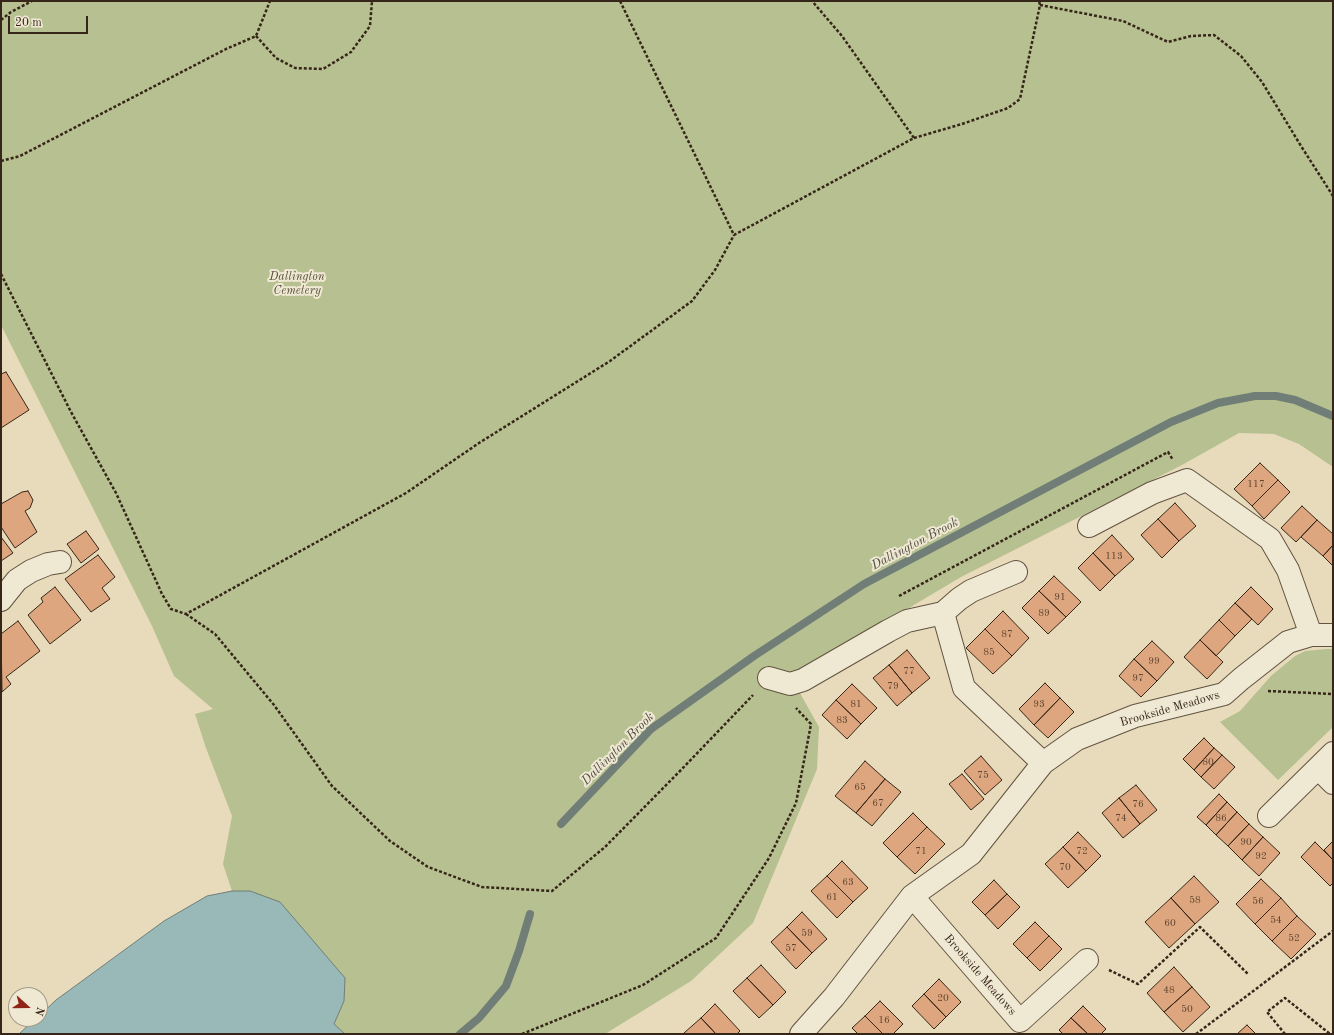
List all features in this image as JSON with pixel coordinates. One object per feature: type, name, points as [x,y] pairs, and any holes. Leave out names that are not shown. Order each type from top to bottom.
[{"type":"street","points":[[1089,526],[1152,493],[1187,480],[1270,539],[1288,570],[1311,634]]},
{"type":"street","points":[[1,600],[17,580],[30,571],[48,564],[60,562]]},
{"type":"street","points":[[769,678],[790,684],[803,680],[907,621],[942,613],[959,599],[972,591],[1016,572]]},
{"type":"street","points":[[942,613],[964,688],[1043,763]]},
{"type":"street","name":"Brookside Meadows","points":[[801,1034],[834,997],[912,896],[971,854],[1043,763],[1077,739],[1136,716],[1224,694],[1288,642],[1311,634],[1333,635]]},
{"type":"street","points":[[1268,816],[1333,753]]},
{"type":"street","points":[[1318,768],[1333,783]]},
{"type":"street","name":"Brookside Meadows","points":[[912,896],[1014,1028],[1087,960]]},
{"type":"path","points":[[1,20],[11,12],[32,1]]},
{"type":"path","points":[[1,161],[20,156],[226,49],[256,36],[270,1]]},
{"type":"path","points":[[256,36],[276,58],[295,68],[323,69],[351,52],[370,26],[372,1]]},
{"type":"path","points":[[620,1],[734,235]]},
{"type":"path","points":[[812,1],[842,36],[914,138]]},
{"type":"path","points":[[186,614],[406,493],[479,443],[610,361],[692,301],[715,270],[734,235],[914,138],[962,124],[1008,108],[1020,99],[1040,5],[1039,1]]},
{"type":"path","points":[[1040,5],[1123,21],[1168,42],[1190,36],[1214,36],[1242,56],[1262,82],[1333,196]]},
{"type":"path","points":[[1,274],[71,412],[116,493],[162,594],[172,609],[186,614],[215,634],[274,705],[332,786],[390,841],[428,867],[482,887],[552,891],[604,847],[686,766],[769,678]]},
{"type":"path","points":[[894,599],[1168,452]]},
{"type":"path","points":[[1241,679],[1260,690],[1333,694]]},
{"type":"path","points":[[522,1034],[643,985],[716,938],[769,858],[796,803],[811,724],[795,707]]},
{"type":"path","points":[[1087,960],[1138,984],[1200,927],[1249,975]]},
{"type":"path","points":[[1196,1034],[1333,931]]},
{"type":"path","points":[[1285,1034],[1267,1012],[1285,998],[1330,1034]]},
{"type":"green space","name":"Dallington Cemetery","points":[[1,1],[1333,1],[1333,467],[1299,444],[1274,434],[1239,433],[1182,465],[961,577],[803,671],[796,686],[819,727],[817,769],[753,923],[691,981],[605,1034],[345,1034],[334,1024],[344,1001],[250,891],[232,891],[223,864],[232,816],[206,748],[195,714],[213,709],[174,676],[152,626],[1,325]]},
{"type":"green space","points":[[1333,649],[1333,727],[1278,780],[1220,722],[1240,711],[1271,676],[1295,656],[1305,651]]},
{"type":"water","points":[[232,891],[250,891],[280,902],[345,978],[344,1001],[334,1024],[345,1034],[19,1034],[26,1027],[48,1027],[48,1008],[56,1000],[164,921],[207,896]]},
{"type":"building","points":[[6,372],[29,410],[1,428],[1,374]]},
{"type":"building","points":[[1260,463],[1278,480],[1252,506],[1234,489]]},
{"type":"building","points":[[1278,480],[1290,492],[1264,519],[1252,506]]},
{"type":"building","points":[[28,491],[33,500],[30,508],[25,511],[37,532],[15,548],[1,527],[1,504],[22,492]]},
{"type":"building","points":[[1175,503],[1196,526],[1179,541],[1158,519]]},
{"type":"building","points":[[1302,506],[1317,520],[1296,542],[1281,528]]},
{"type":"building","points":[[1158,519],[1179,541],[1162,558],[1141,535]]},
{"type":"building","points":[[1317,520],[1333,534],[1333,545],[1323,556],[1301,537]]},
{"type":"building","points":[[86,531],[99,549],[81,563],[67,544]]},
{"type":"building","points":[[1112,535],[1134,559],[1115,576],[1093,553]]},
{"type":"building","points":[[1,537],[13,553],[1,561]]},
{"type":"building","points":[[1333,545],[1333,566],[1323,556]]},
{"type":"building","points":[[1093,553],[1115,576],[1100,591],[1078,568]]},
{"type":"building","points":[[98,555],[115,577],[102,588],[110,599],[91,612],[65,579]]},
{"type":"building","points":[[1054,576],[1081,602],[1066,617],[1039,591]]},
{"type":"building","points":[[55,587],[81,620],[50,644],[28,615],[43,602],[41,598]]},
{"type":"building","points":[[1251,587],[1273,609],[1258,625],[1235,603]]},
{"type":"building","points":[[1039,591],[1066,617],[1048,634],[1022,608]]},
{"type":"building","points":[[1235,603],[1252,619],[1235,636],[1219,620]]},
{"type":"building","points":[[1003,611],[1029,638],[1012,656],[985,629]]},
{"type":"building","points":[[1219,620],[1235,636],[1216,656],[1200,640]]},
{"type":"building","points":[[18,621],[40,651],[6,677],[11,684],[2,692],[1,634]]},
{"type":"building","points":[[985,629],[1012,656],[993,674],[966,648]]},
{"type":"building","points":[[1200,640],[1223,662],[1207,679],[1184,657]]},
{"type":"building","points":[[1152,641],[1174,662],[1157,681],[1134,659]]},
{"type":"building","points":[[907,650],[930,678],[912,693],[889,665]]},
{"type":"building","points":[[1134,659],[1157,681],[1141,697],[1119,676]]},
{"type":"building","points":[[889,665],[912,693],[897,706],[873,678]]},
{"type":"building","points":[[1045,683],[1060,698],[1034,725],[1019,709]]},
{"type":"building","points":[[852,684],[877,708],[861,724],[836,700]]},
{"type":"building","points":[[1060,698],[1074,712],[1048,738],[1034,725]]},
{"type":"building","points":[[836,700],[861,724],[847,739],[822,715]]},
{"type":"building","points":[[1204,738],[1214,748],[1194,770],[1183,759]]},
{"type":"building","points":[[1214,748],[1222,755],[1201,777],[1194,770]]},
{"type":"building","points":[[1222,755],[1235,767],[1214,789],[1201,777]]},
{"type":"building","points":[[981,756],[1002,780],[985,795],[964,771]]},
{"type":"building","points":[[865,761],[885,779],[856,813],[835,796]]},
{"type":"building","points":[[962,774],[984,799],[971,810],[949,784]]},
{"type":"building","points":[[885,779],[901,792],[872,826],[856,813]]},
{"type":"building","points":[[1136,785],[1157,810],[1140,824],[1119,798]]},
{"type":"building","points":[[1219,794],[1227,802],[1206,825],[1197,817]]},
{"type":"building","points":[[1119,798],[1140,824],[1123,838],[1102,813]]},
{"type":"building","points":[[1227,802],[1237,812],[1216,835],[1206,825]]},
{"type":"building","points":[[1237,812],[1249,824],[1228,846],[1216,835]]},
{"type":"building","points":[[913,813],[927,827],[897,857],[883,843]]},
{"type":"building","points":[[1249,824],[1263,837],[1242,860],[1228,846]]},
{"type":"building","points":[[927,827],[945,844],[915,874],[897,857]]},
{"type":"building","points":[[1078,832],[1101,856],[1086,871],[1063,847]]},
{"type":"building","points":[[1263,837],[1280,853],[1259,876],[1242,860]]},
{"type":"building","points":[[1333,841],[1333,860],[1324,850]]},
{"type":"building","points":[[1315,842],[1333,860],[1333,883],[1330,886],[1301,857]]},
{"type":"building","points":[[1063,847],[1086,871],[1068,888],[1045,864]]},
{"type":"building","points":[[842,861],[868,888],[853,902],[827,876]]},
{"type":"building","points":[[827,876],[853,902],[837,918],[811,891]]},
{"type":"building","points":[[1194,876],[1219,902],[1195,924],[1171,898]]},
{"type":"building","points":[[1261,879],[1281,898],[1255,924],[1236,904]]},
{"type":"building","points":[[994,880],[1007,894],[985,915],[972,902]]},
{"type":"building","points":[[1007,894],[1020,907],[998,929],[985,915]]},
{"type":"building","points":[[1171,898],[1195,924],[1169,948],[1145,922]]},
{"type":"building","points":[[1281,898],[1297,916],[1272,941],[1255,924]]},
{"type":"building","points":[[802,912],[827,939],[812,953],[787,927]]},
{"type":"building","points":[[1297,916],[1316,934],[1291,959],[1272,941]]},
{"type":"building","points":[[1035,922],[1049,936],[1027,958],[1013,944]]},
{"type":"building","points":[[787,927],[812,953],[796,969],[771,942]]},
{"type":"building","points":[[1049,936],[1062,949],[1040,971],[1027,958]]},
{"type":"building","points":[[761,965],[786,992],[773,1005],[747,978]]},
{"type":"building","points":[[1174,967],[1192,987],[1164,1012],[1147,993]]},
{"type":"building","points":[[747,978],[773,1005],[759,1018],[733,991]]},
{"type":"building","points":[[939,979],[961,1002],[946,1017],[924,994]]},
{"type":"building","points":[[1192,987],[1210,1007],[1183,1032],[1164,1012]]},
{"type":"building","points":[[924,994],[946,1017],[934,1029],[912,1006]]},
{"type":"building","points":[[880,1001],[903,1024],[893,1034],[883,1034],[865,1016]]},
{"type":"building","points":[[715,1004],[740,1031],[737,1034],[716,1034],[701,1018]]},
{"type":"building","points":[[1083,1006],[1106,1029],[1101,1034],[1088,1034],[1071,1018]]},
{"type":"building","points":[[865,1016],[883,1034],[858,1034],[852,1028]]},
{"type":"building","points":[[701,1018],[716,1034],[684,1033]]},
{"type":"building","points":[[1071,1018],[1088,1034],[1063,1034],[1059,1030]]},
{"type":"building","points":[[1247,1025],[1256,1034],[1237,1034]]},
{"type":"waterway","name":"Dallington Brook","points":[[561,824],[651,729],[754,656],[864,584],[1171,422],[1218,403],[1255,396],[1276,396],[1295,400],[1333,416]]},
{"type":"waterway","name":"Dallington Brook","points":[[460,1034],[479,1018],[506,986],[519,951],[530,914]]}]
